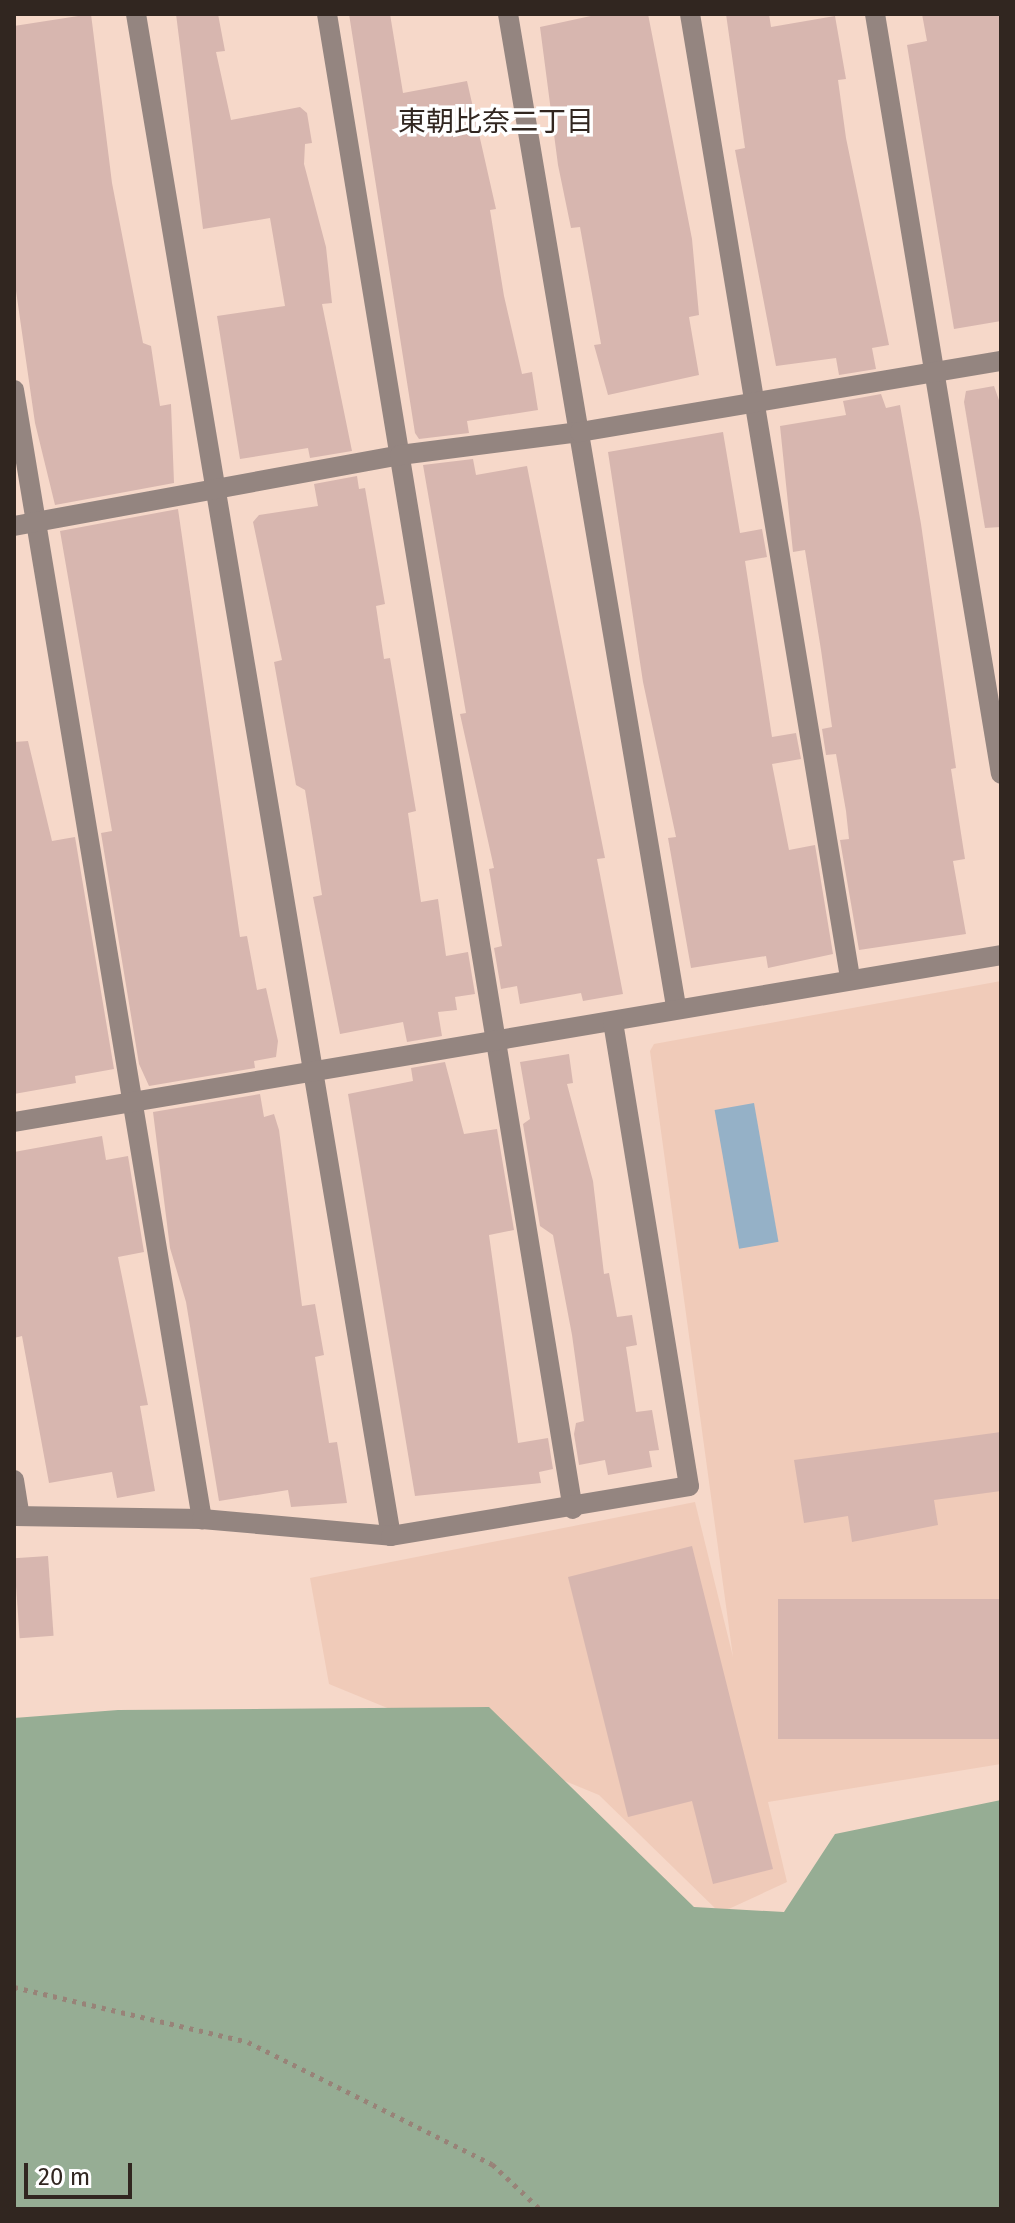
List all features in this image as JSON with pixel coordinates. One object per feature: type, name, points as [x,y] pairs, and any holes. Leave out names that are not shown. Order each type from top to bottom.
[{"type":"street","points":[[136,14],[391,1536]]},
{"type":"street","points":[[327,14],[573,1509]]},
{"type":"street","points":[[508,14],[676,1006]]},
{"type":"street","points":[[690,14],[850,977]]},
{"type":"street","points":[[875,14],[1001,774]]},
{"type":"street","points":[[14,526],[218,491],[400,455],[580,432],[754,398],[1001,361]]},
{"type":"street","points":[[14,390],[202,1519]]},
{"type":"street","points":[[14,1122],[613,1023],[676,1006],[1001,955]]},
{"type":"street","points":[[14,1480],[17,1516],[202,1519],[391,1536],[573,1509],[689,1486],[613,1023]]},
{"type":"path","points":[[14,1987],[248,2042],[492,2164],[540,2209]]},
{"type":"shaded area","points":[[1001,981],[1001,1764],[768,1802],[787,1882],[720,1913],[599,1795],[329,1684],[310,1578],[695,1502],[733,1657],[650,1051],[654,1044]]},
{"type":"green space","points":[[489,1707],[694,1907],[784,1912],[835,1834],[1001,1800],[1001,2209],[14,2209],[14,1718],[118,1710]]},
{"type":"water","points":[[754,1103],[778,1242],[739,1249],[715,1110]]},
{"type":"building","points":[[91,14],[112,183],[143,343],[151,346],[160,406],[171,404],[174,483],[55,505],[35,423],[14,277],[14,26]]},
{"type":"building","points":[[176,14],[218,14],[225,51],[216,52],[231,120],[300,107],[307,113],[312,143],[305,144],[304,164],[326,247],[332,303],[322,304],[352,451],[310,458],[308,448],[240,459],[217,316],[285,306],[270,218],[203,229]]},
{"type":"building","points":[[349,14],[390,14],[403,93],[467,81],[496,209],[490,210],[504,296],[522,374],[532,372],[538,410],[467,421],[469,433],[419,439],[415,433]]},
{"type":"building","points":[[600,14],[648,14],[692,239],[699,315],[689,317],[699,375],[608,395],[594,345],[601,344],[580,227],[571,228],[558,165],[540,27]]},
{"type":"building","points":[[726,14],[769,14],[771,27],[835,16],[846,79],[838,80],[846,138],[889,345],[872,348],[876,369],[839,375],[836,358],[776,366],[735,150],[745,148]]},
{"type":"building","points":[[922,14],[1001,14],[1001,321],[954,329],[907,45],[927,41]]},
{"type":"building","points":[[994,386],[1001,406],[1001,527],[985,528],[964,402],[966,391]]},
{"type":"building","points":[[881,394],[886,408],[900,405],[921,524],[956,768],[951,769],[965,859],[953,861],[966,934],[859,950],[840,840],[849,839],[846,811],[836,754],[826,755],[822,729],[832,727],[805,550],[793,552],[780,426],[846,415],[843,401]]},
{"type":"building","points":[[723,432],[740,533],[762,529],[767,557],[745,561],[772,737],[796,733],[801,759],[772,764],[789,850],[815,845],[833,954],[768,968],[766,956],[691,968],[668,838],[676,837],[643,682],[608,452]]},
{"type":"building","points":[[473,459],[476,475],[527,466],[605,858],[597,859],[623,994],[583,1001],[581,993],[520,1004],[517,986],[501,989],[494,948],[502,946],[489,869],[494,868],[460,714],[466,713],[423,465]]},
{"type":"building","points":[[357,476],[359,489],[365,488],[385,604],[376,606],[384,659],[390,658],[416,811],[408,813],[421,902],[438,899],[446,956],[468,952],[475,994],[455,997],[457,1010],[438,1012],[442,1036],[407,1042],[403,1022],[340,1034],[313,897],[322,895],[305,790],[296,785],[274,662],[282,660],[253,522],[259,515],[318,506],[314,484]]},
{"type":"building","points":[[178,509],[240,937],[247,936],[257,990],[266,988],[278,1041],[276,1057],[254,1061],[255,1068],[149,1086],[139,1064],[101,833],[112,831],[60,531]]},
{"type":"building","points":[[28,741],[52,841],[75,837],[114,1069],[75,1076],[76,1083],[14,1094],[14,742]]},
{"type":"building","points":[[569,1054],[573,1083],[567,1084],[593,1181],[604,1274],[609,1273],[617,1317],[632,1315],[637,1345],[626,1347],[636,1412],[652,1410],[659,1450],[649,1451],[652,1467],[608,1475],[605,1460],[579,1465],[574,1434],[576,1423],[584,1421],[572,1335],[553,1235],[540,1226],[523,1124],[530,1119],[520,1062]]},
{"type":"building","points":[[445,1062],[464,1134],[497,1129],[514,1230],[489,1235],[518,1443],[548,1438],[553,1469],[539,1472],[541,1483],[415,1496],[348,1094],[413,1081],[411,1068]]},
{"type":"building","points":[[260,1094],[264,1117],[274,1114],[279,1130],[302,1306],[315,1304],[324,1355],[315,1357],[329,1443],[337,1442],[347,1503],[291,1507],[288,1490],[219,1501],[186,1302],[170,1248],[153,1112]]},
{"type":"building","points":[[102,1136],[106,1160],[128,1156],[144,1252],[118,1257],[148,1405],[140,1406],[155,1491],[117,1498],[112,1472],[49,1483],[22,1336],[14,1338],[14,1152]]},
{"type":"building","points":[[1001,1432],[1001,1491],[934,1500],[938,1525],[852,1542],[848,1516],[804,1523],[794,1460]]},
{"type":"building","points":[[692,1546],[773,1869],[713,1884],[692,1801],[628,1817],[568,1577]]},
{"type":"building","points":[[48,1556],[54,1636],[20,1638],[14,1558]]},
{"type":"building","points":[[778,1599],[1001,1599],[1001,1739],[778,1739]]},
{"type":"district","name":"東朝比奈二丁目","points":[[496,122]]}]
